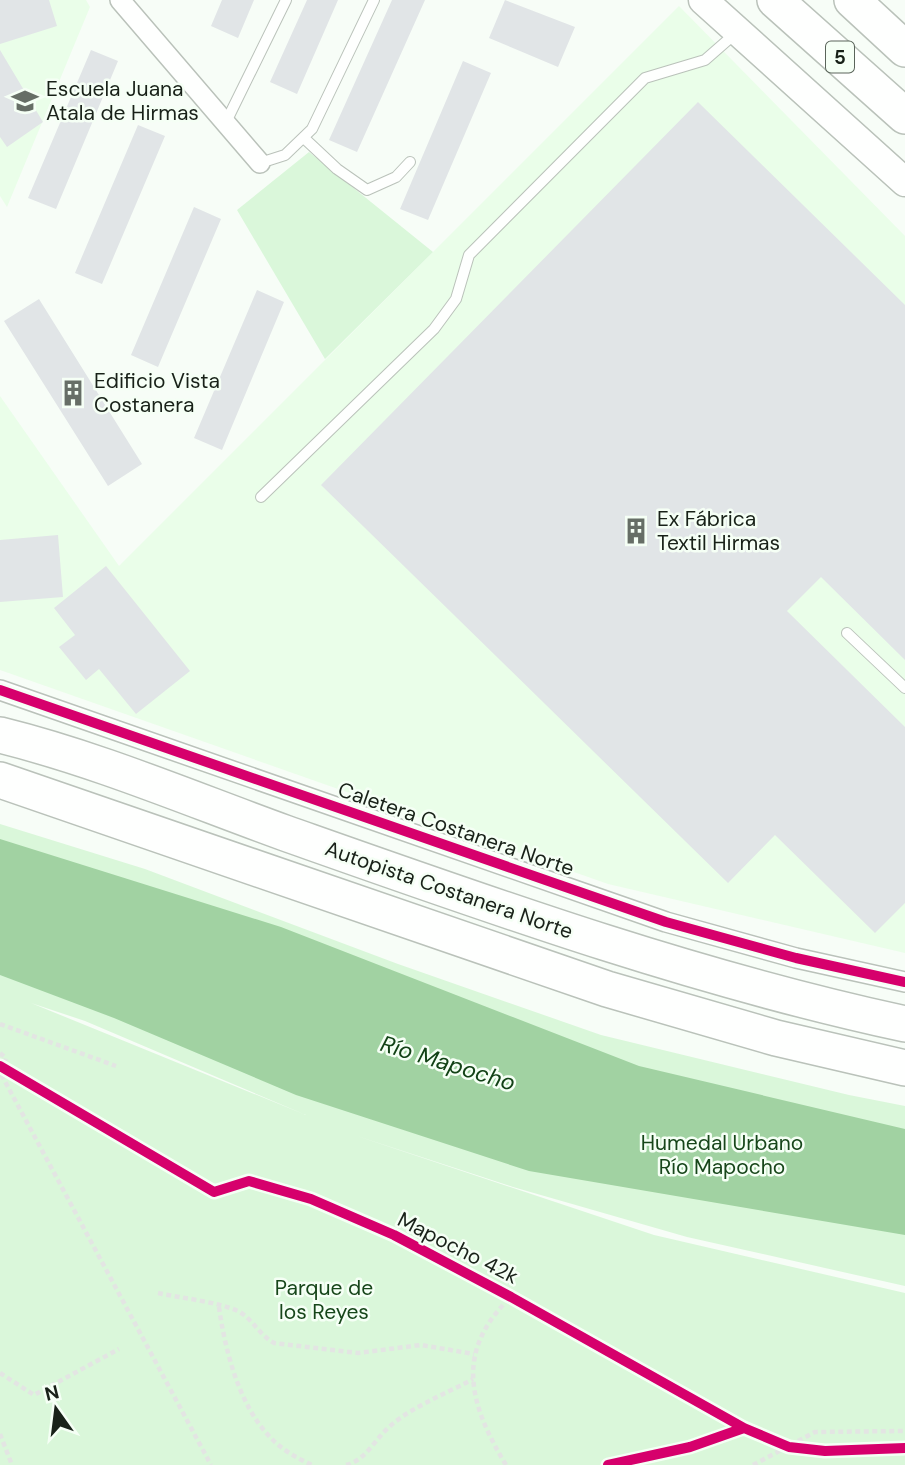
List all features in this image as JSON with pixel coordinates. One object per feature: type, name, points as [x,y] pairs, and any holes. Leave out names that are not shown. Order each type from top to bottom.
[{"type":"highway","name":"5","points":[[775,0],[905,116]]},
{"type":"highway","name":"5","points":[[852,0],[905,49]]},
{"type":"highway","name":"Autopista Costanera Norte","points":[[0,735],[84,761],[521,917],[681,969],[816,1005],[905,1024]]},
{"type":"highway","name":"Autopista Costanera Norte","points":[[0,780],[607,989],[776,1038],[905,1068]]},
{"type":"main road","points":[[703,0],[905,182]]},
{"type":"street","points":[[120,0],[260,163]]},
{"type":"street","name":"Caletera Costanera Norte","points":[[0,690],[666,922],[796,958],[905,982]]},
{"type":"lane","points":[[226,122],[286,0]]},
{"type":"lane","points":[[260,163],[285,155],[305,139],[374,0]]},
{"type":"lane","points":[[261,497],[434,329],[456,299],[469,256],[645,78],[705,60],[738,31]]},
{"type":"lane","points":[[305,139],[337,169],[368,190],[396,177],[410,162]]},
{"type":"lane","points":[[847,633],[905,688]]},
{"type":"path","points":[[0,1024],[116,1066]]},
{"type":"path","points":[[0,1053],[6,1058],[5,1069],[1,1074],[211,1465]]},
{"type":"path","points":[[158,1293],[236,1310],[250,1319],[264,1338],[274,1343],[358,1353],[421,1345],[474,1354]]},
{"type":"path","points":[[506,1465],[477,1405],[473,1379],[474,1354],[486,1326],[511,1297]]},
{"type":"path","points":[[219,1307],[229,1356],[250,1407],[270,1437],[312,1465]]},
{"type":"path","points":[[0,1373],[34,1395],[119,1349]]},
{"type":"path","points":[[346,1465],[355,1463],[385,1431],[405,1416],[473,1379]]},
{"type":"path","points":[[753,1465],[816,1432],[905,1431]]},
{"type":"path","points":[[0,1434],[12,1465]]},
{"type":"path","points":[[778,1442],[789,1447],[813,1450]]},
{"type":"shaded area","name":"Escuela Juana Atala de Hirmas","points":[[0,0],[86,0],[90,7],[7,207],[0,196]]},
{"type":"shaded area","points":[[679,6],[905,236],[905,953],[608,884],[0,670],[0,396],[119,566]]},
{"type":"green space","points":[[309,152],[433,252],[325,359],[237,210]]},
{"type":"green space","name":"Parque de los Reyes","points":[[0,824],[145,869],[398,964],[601,1035],[905,1106],[905,1286],[687,1237],[513,1187],[354,1135],[654,1235],[905,1293],[905,1465],[0,1465]],"holes":[[[31,1003],[85,1021],[306,1115]]]},
{"type":"water","name":"Humedal Urbano Río Mapocho","points":[[0,839],[281,927],[639,1066],[905,1129],[905,1235],[529,1171],[296,1095],[114,1018],[0,975]]},
{"type":"building","points":[[0,0],[49,0],[57,26],[0,44]]},
{"type":"building","points":[[222,0],[254,0],[238,38],[211,26]]},
{"type":"building","points":[[307,0],[338,0],[297,94],[270,82]]},
{"type":"building","points":[[392,0],[425,0],[357,152],[329,140]]},
{"type":"building","points":[[505,0],[575,27],[558,67],[489,38]]},
{"type":"building","points":[[0,50],[43,122],[7,147],[0,137]]},
{"type":"building","points":[[91,50],[118,61],[56,209],[28,198]]},
{"type":"building","points":[[463,61],[491,73],[428,220],[400,209]]},
{"type":"building","name":"Ex Fábrica Textil Hirmas","points":[[698,102],[905,305],[905,660],[821,577],[787,611],[905,727],[905,903],[875,933],[775,835],[728,883],[321,485]]},
{"type":"building","points":[[138,125],[165,136],[102,284],[75,273]]},
{"type":"building","points":[[194,207],[221,219],[158,367],[131,355]]},
{"type":"building","points":[[257,290],[284,302],[222,450],[194,438]]},
{"type":"building","name":"Edificio Vista Costanera","points":[[39,299],[142,464],[108,486],[4,321]]},
{"type":"building","points":[[58,535],[63,597],[0,602],[0,540]]},
{"type":"building","points":[[106,566],[190,671],[136,714],[99,669],[86,680],[59,647],[75,635],[54,608]]},
{"type":"cycle path","points":[[0,690],[666,922],[796,958],[905,982]]},
{"type":"cycle path","name":"Mapocho 42k","points":[[0,1066],[214,1192],[249,1181],[311,1199],[394,1235],[511,1297],[744,1428],[789,1447],[825,1451],[905,1448]]},
{"type":"cycle path","points":[[608,1465],[690,1447],[744,1428]]},
{"type":"place","name":"Escuela Juana Atala de Hirmas","points":[[25,101]]},
{"type":"place","name":"Edificio Vista Costanera","points":[[73,393]]},
{"type":"place","name":"Ex Fábrica Textil Hirmas","points":[[636,531]]},
{"type":"water label","name":"Río Mapocho","points":[[448,1063]]}]
